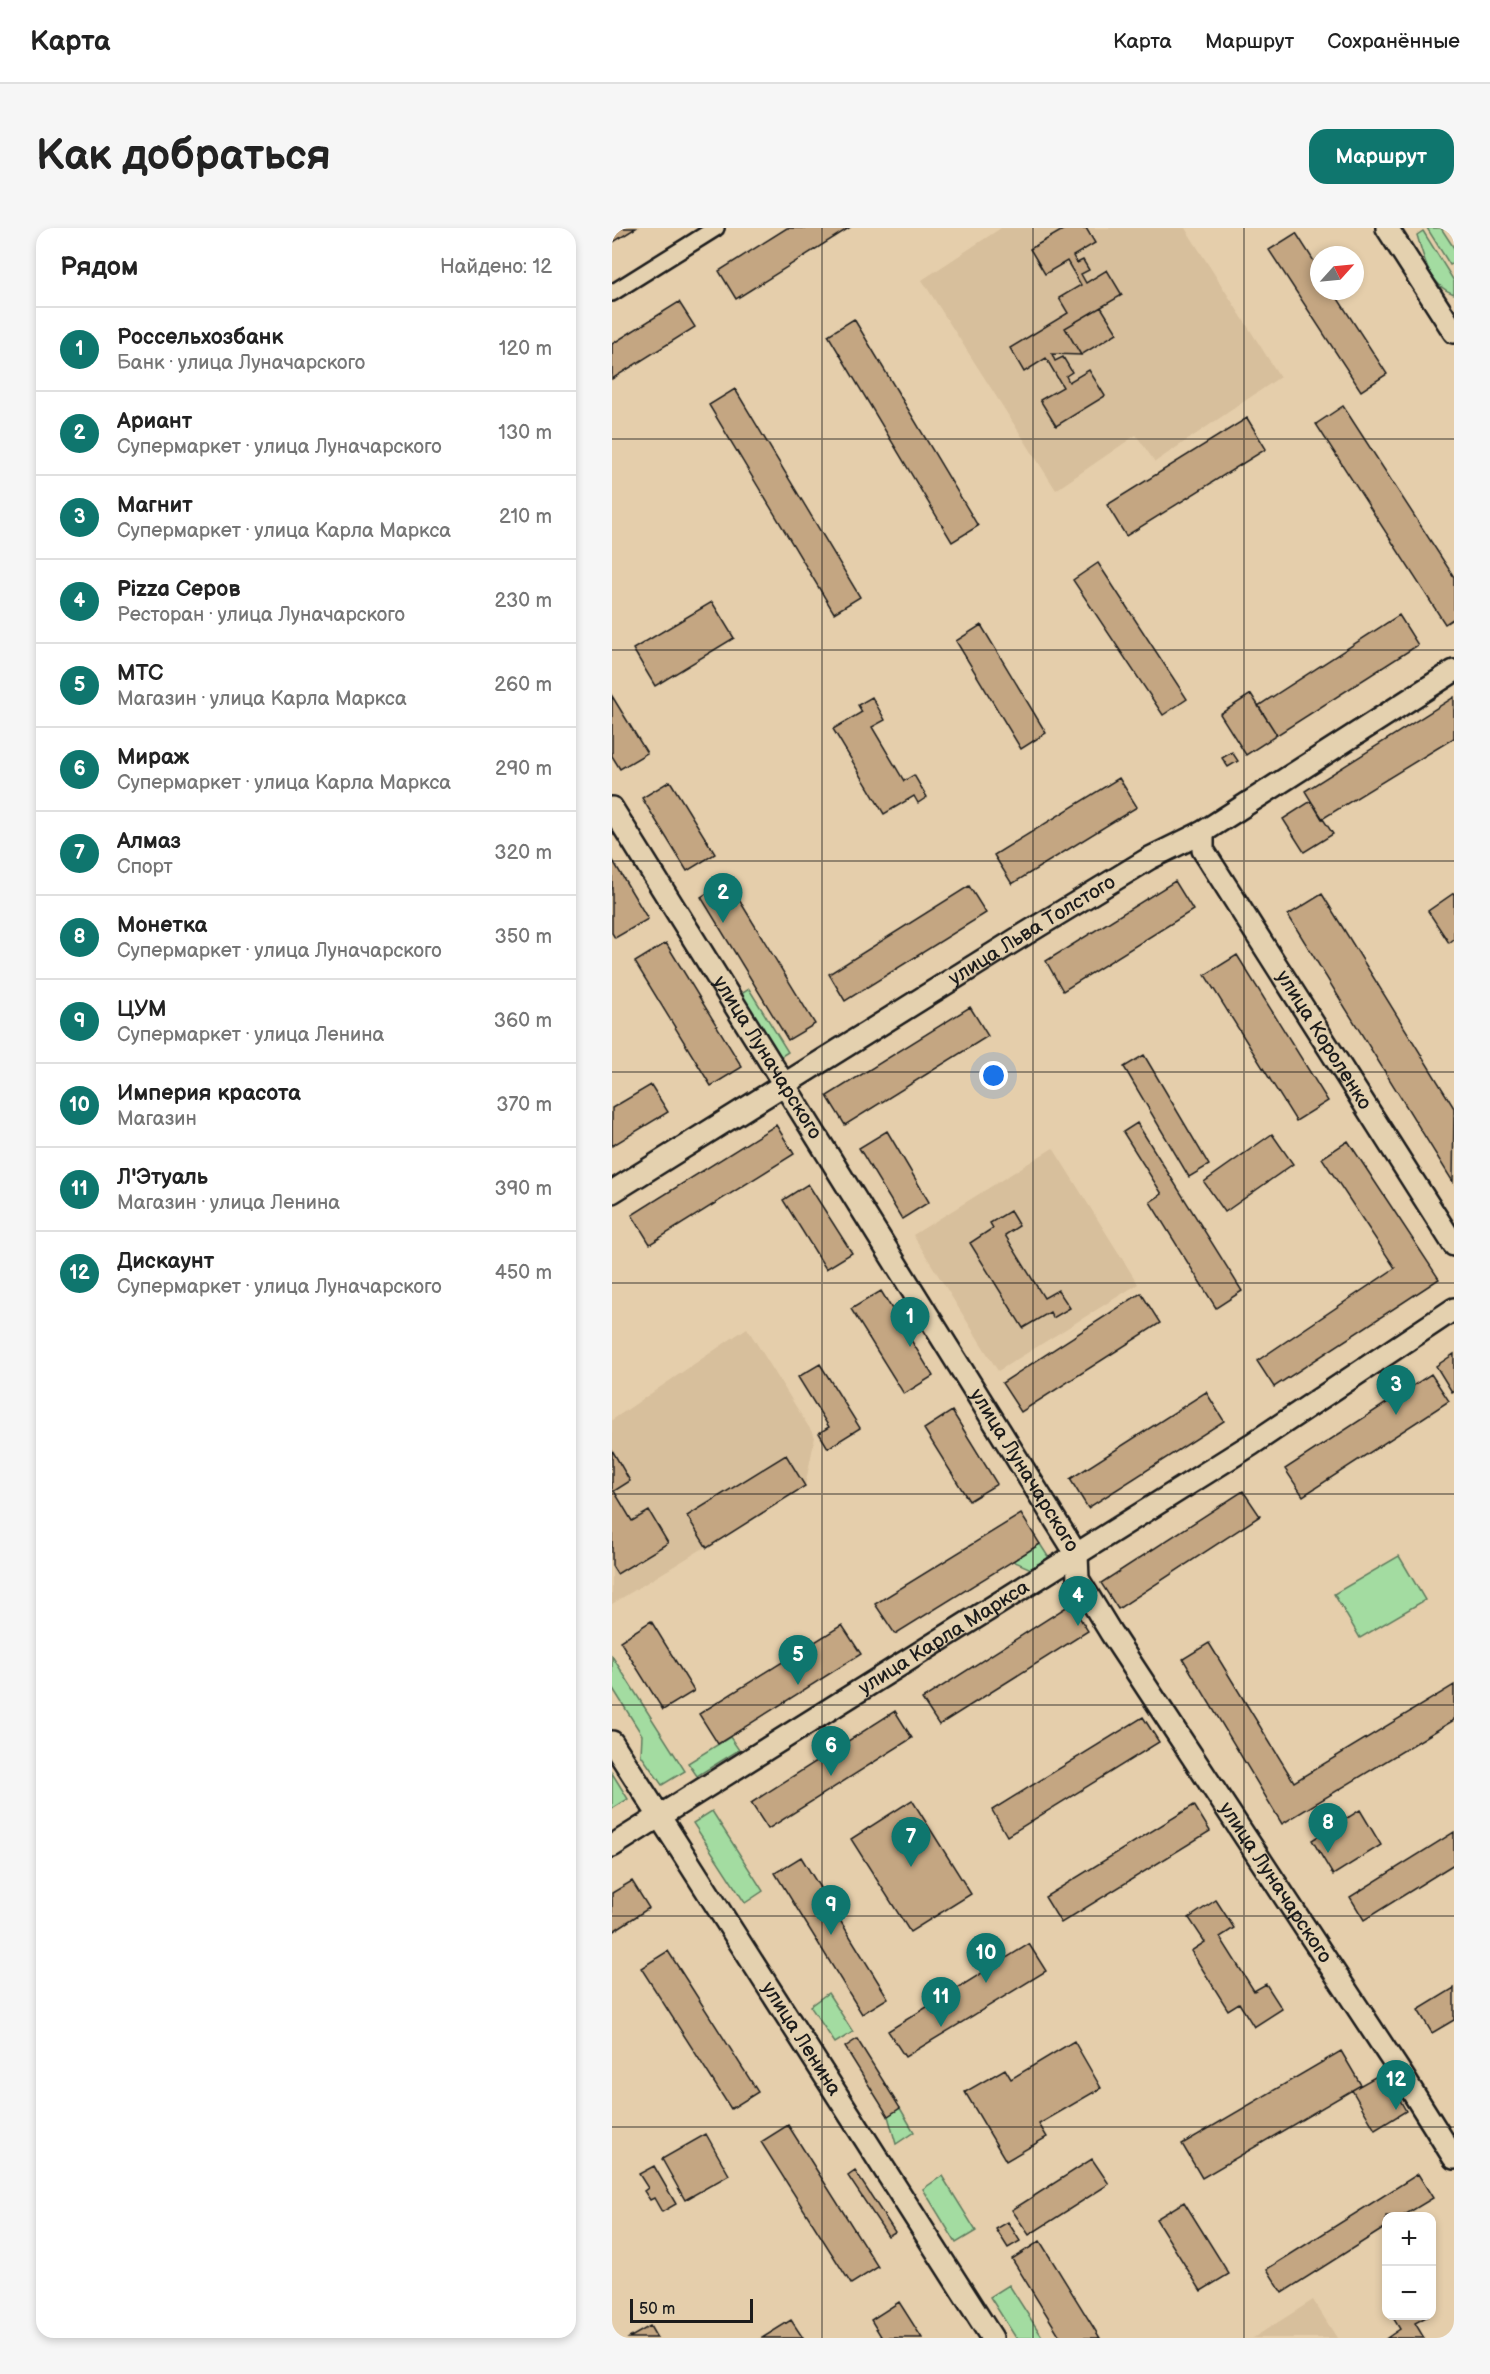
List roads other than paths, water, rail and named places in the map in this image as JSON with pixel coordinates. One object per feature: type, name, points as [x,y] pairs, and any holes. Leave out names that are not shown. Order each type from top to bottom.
[{"type":"street","points":[[612,293],[716,228]]},
{"type":"street","points":[[1387,228],[1451,323]]},
{"type":"street","name":"улица Льва Толстого","points":[[612,1192],[1141,864],[1203,832],[1454,671]]},
{"type":"street","name":"улица Луначарского","points":[[612,808],[1077,1555],[1078,1579],[1111,1633],[1402,2075],[1454,2158]]},
{"type":"street","name":"улица Короленко","points":[[1203,832],[1203,850],[1454,1245]]},
{"type":"street","name":"улица Карла Маркса","points":[[612,1846],[1266,1435],[1454,1309]]},
{"type":"street","name":"улица Ленина","points":[[612,1742],[992,2338]]},
{"type":"place","name":"Ариант","points":[[723,923]]},
{"type":"place","name":"Россельхозбанк","points":[[910,1347]]},
{"type":"place","name":"Магнит","points":[[1396,1415]]},
{"type":"place","name":"Pizza Серов","points":[[1078,1626]]},
{"type":"place","name":"МТС","points":[[798,1685]]},
{"type":"place","name":"Мираж","points":[[831,1776]]},
{"type":"place","name":"Монетка","points":[[1328,1853]]},
{"type":"place","name":"Алмаз","points":[[911,1867]]},
{"type":"place","name":"ЦУМ","points":[[831,1935]]},
{"type":"place","name":"Империя красота","points":[[986,1983]]},
{"type":"place","name":"Л'Этуаль","points":[[941,2027]]},
{"type":"place","name":"Дискаунт","points":[[1396,2110]]}]
